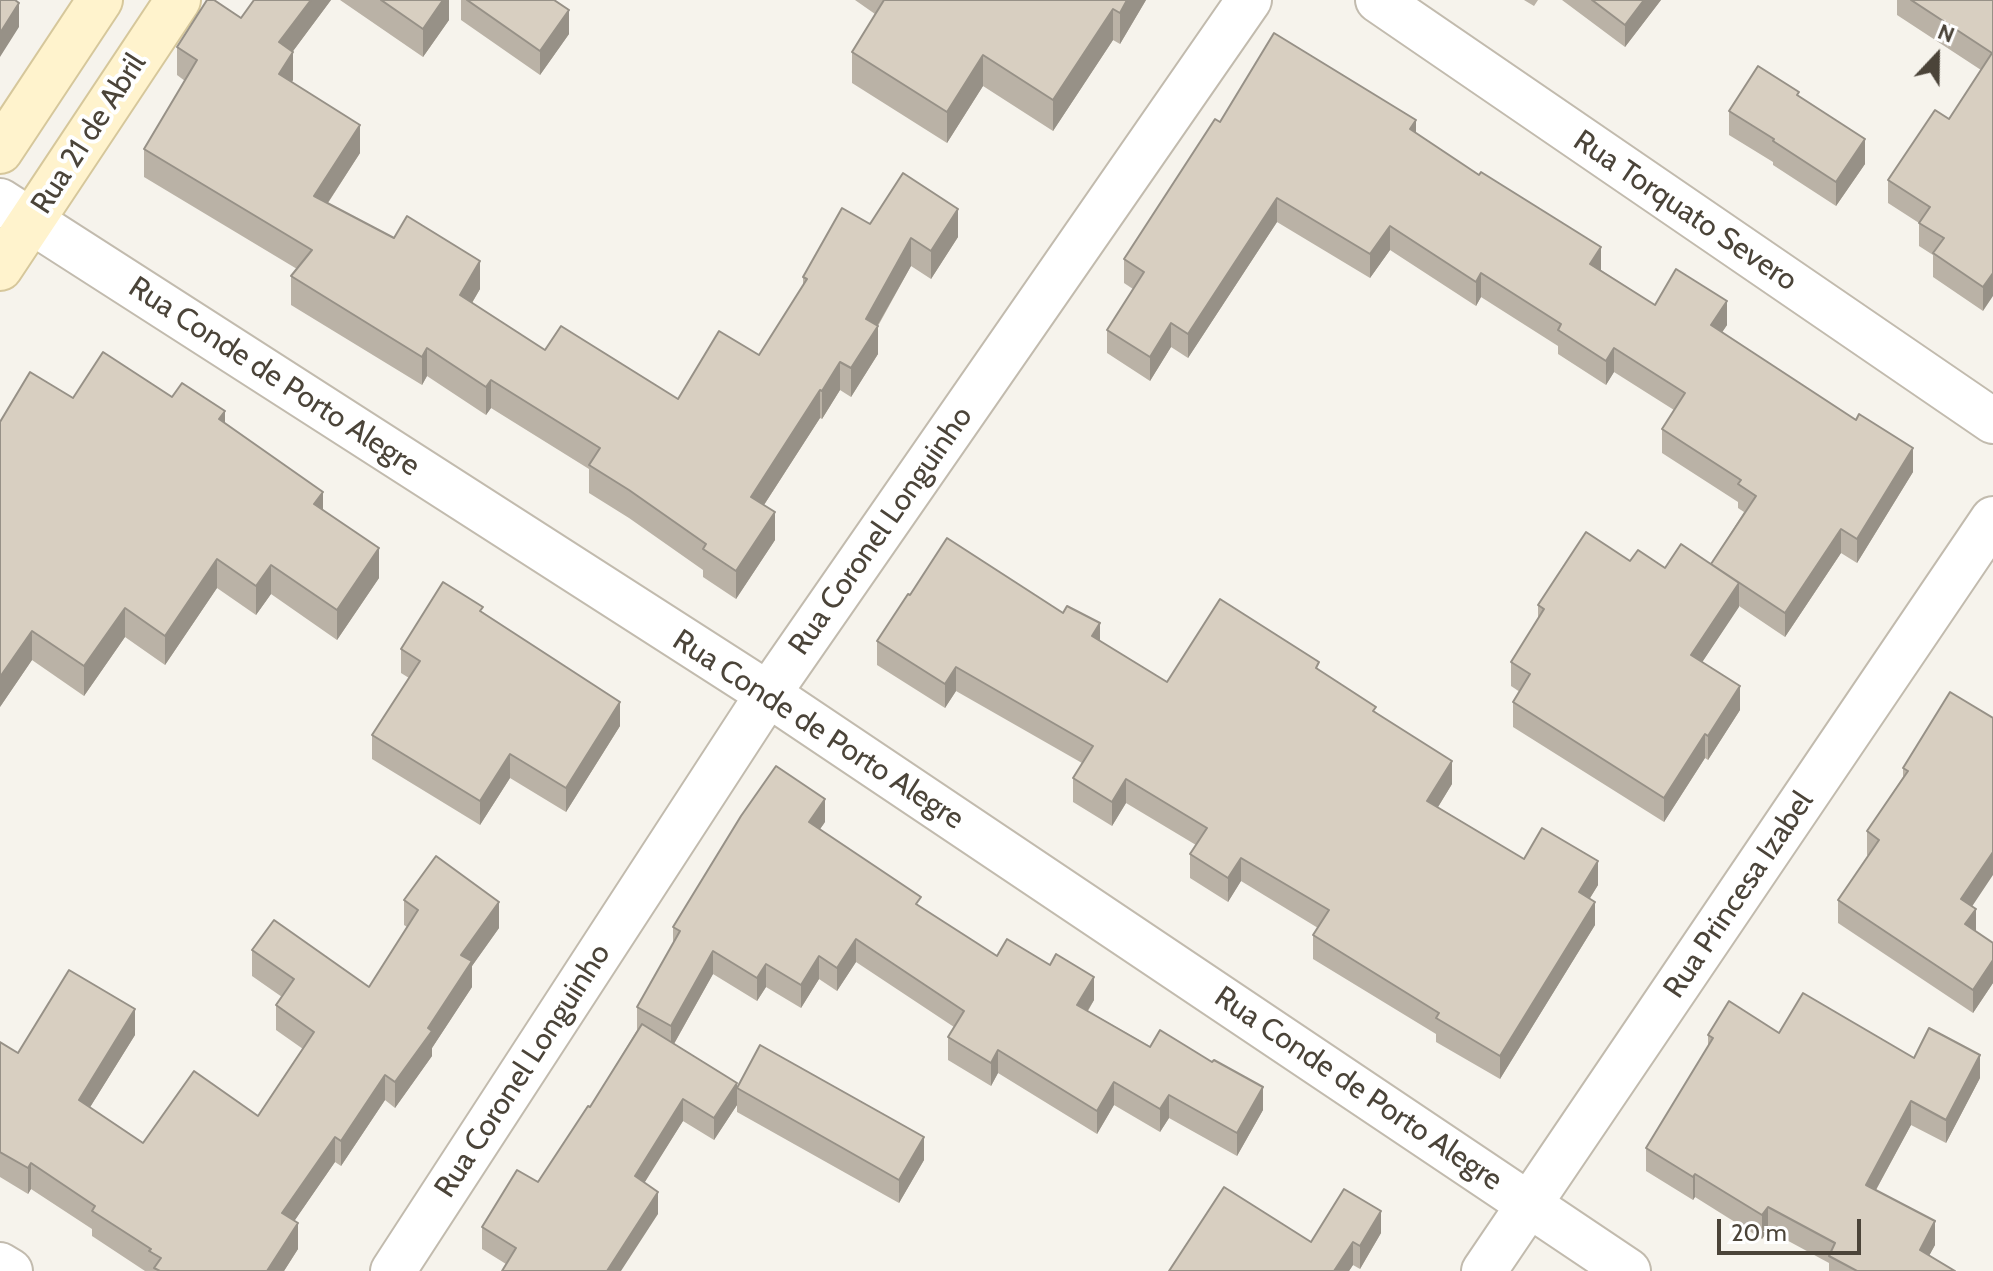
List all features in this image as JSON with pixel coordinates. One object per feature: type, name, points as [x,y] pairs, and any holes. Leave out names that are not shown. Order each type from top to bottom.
[{"type":"street","points":[[0,151],[100,0]]},
{"type":"street","name":"Rua 21 de Abril","points":[[0,268],[16,211],[178,0]]},
{"type":"street","name":"Rua Coronel Longuinho","points":[[393,1271],[768,694],[1249,0]]},
{"type":"street","name":"Rua Torquato Severo","points":[[1378,0],[1993,421]]},
{"type":"street","name":"Rua Conde de Porto Alegre","points":[[16,211],[768,694],[1628,1271]]},
{"type":"street","name":"Rua Princesa Izabel","points":[[1484,1271],[1993,519]]},
{"type":"street","points":[[0,1265],[10,1271]]},
{"type":"building","points":[[0,0],[19,3],[0,33]]},
{"type":"building","points":[[207,0],[214,0],[241,18],[254,0],[311,0],[279,42],[293,52],[279,74],[360,125],[314,196],[394,238],[407,216],[480,261],[460,295],[545,350],[561,326],[678,399],[719,331],[759,355],[807,279],[803,277],[842,208],[870,224],[903,173],[958,209],[931,251],[911,238],[866,319],[878,326],[851,368],[840,362],[751,497],[775,512],[736,571],[703,549],[706,544],[589,465],[600,448],[491,380],[486,387],[427,348],[422,357],[291,276],[312,250],[144,149],[197,60],[177,47]]},
{"type":"building","points":[[381,0],[443,0],[423,29]]},
{"type":"building","points":[[467,0],[554,0],[569,10],[540,51]]},
{"type":"building","points":[[884,0],[1127,0],[1120,13],[1113,9],[1053,100],[983,55],[947,112],[852,52]]},
{"type":"building","points":[[1592,0],[1644,0],[1625,25]]},
{"type":"building","points":[[1911,0],[1993,0],[1993,273],[1983,287],[1933,253],[1944,238],[1919,223],[1930,207],[1888,180],[1935,110],[1949,119],[1992,53]]},
{"type":"building","points":[[1274,33],[1416,120],[1410,129],[1479,175],[1481,172],[1601,247],[1590,264],[1655,305],[1676,269],[1727,301],[1711,325],[1856,420],[1859,414],[1913,448],[1857,539],[1841,529],[1785,613],[1711,564],[1756,496],[1738,484],[1741,480],[1662,429],[1685,393],[1614,348],[1606,361],[1558,330],[1561,324],[1481,273],[1476,282],[1390,226],[1370,254],[1277,198],[1188,334],[1171,323],[1150,357],[1107,330],[1144,272],[1124,259],[1215,119],[1220,122]]},
{"type":"building","points":[[1758,66],[1865,139],[1836,182],[1729,111]]},
{"type":"building","points":[[103,352],[172,397],[182,383],[225,411],[219,419],[323,492],[314,504],[379,548],[337,610],[271,565],[256,586],[217,559],[165,636],[125,608],[84,666],[32,631],[0,677],[0,422],[30,372],[73,398]]},
{"type":"building","points":[[1586,532],[1630,561],[1638,550],[1665,568],[1681,544],[1739,583],[1691,655],[1740,686],[1664,798],[1513,702],[1530,674],[1511,662],[1544,609],[1538,605]]},
{"type":"building","points":[[947,538],[1063,613],[1067,606],[1100,623],[1092,636],[1167,682],[1220,599],[1319,662],[1316,668],[1376,707],[1373,711],[1452,761],[1427,801],[1524,859],[1542,828],[1598,861],[1579,892],[1595,902],[1500,1056],[1436,1018],[1439,1013],[1313,935],[1329,910],[1241,858],[1228,878],[1190,854],[1207,828],[1126,779],[1112,802],[1073,778],[1093,746],[956,667],[945,684],[877,641]]},
{"type":"building","points":[[443,582],[483,607],[480,611],[620,702],[566,788],[510,754],[480,801],[372,735],[420,661],[401,649]]},
{"type":"building","points":[[1950,692],[1993,718],[1993,852],[1961,899],[1976,909],[1965,924],[1993,943],[1993,960],[1973,990],[1838,900],[1879,840],[1867,831],[1908,771],[1903,768]]},
{"type":"building","points":[[776,766],[825,799],[809,822],[921,897],[916,904],[997,956],[1007,939],[1050,965],[1056,954],[1094,977],[1077,1005],[1150,1047],[1160,1030],[1212,1062],[1214,1060],[1263,1087],[1237,1133],[1169,1095],[1160,1109],[1114,1082],[1097,1111],[998,1050],[991,1063],[948,1037],[964,1011],[856,939],[837,968],[819,956],[801,985],[766,964],[757,978],[713,951],[671,1026],[637,1007],[680,931],[673,927],[741,816]]},
{"type":"building","points":[[436,856],[499,902],[461,955],[472,961],[428,1028],[432,1031],[395,1082],[385,1075],[341,1141],[335,1137],[282,1213],[298,1223],[267,1271],[160,1271],[154,1268],[161,1258],[92,1211],[95,1206],[31,1163],[28,1168],[0,1152],[0,1042],[18,1053],[69,970],[135,1009],[79,1100],[143,1143],[194,1071],[258,1116],[314,1032],[276,1005],[294,979],[252,950],[274,920],[369,987],[418,910],[404,900]]},
{"type":"building","points":[[1803,993],[1914,1058],[1929,1028],[1980,1055],[1946,1120],[1911,1101],[1866,1185],[1935,1221],[1920,1250],[1955,1271],[1857,1271],[1829,1256],[1835,1243],[1768,1207],[1762,1215],[1646,1148],[1713,1038],[1708,1035],[1729,1001],[1779,1033]]},
{"type":"building","points":[[642,1024],[737,1083],[714,1118],[683,1099],[635,1176],[658,1192],[607,1271],[502,1271],[516,1248],[482,1227],[517,1170],[538,1182]]},
{"type":"building","points":[[760,1045],[924,1137],[899,1180],[737,1088]]},
{"type":"building","points":[[1224,1187],[1311,1242],[1344,1189],[1381,1211],[1360,1246],[1353,1242],[1334,1271],[1169,1271]]}]
